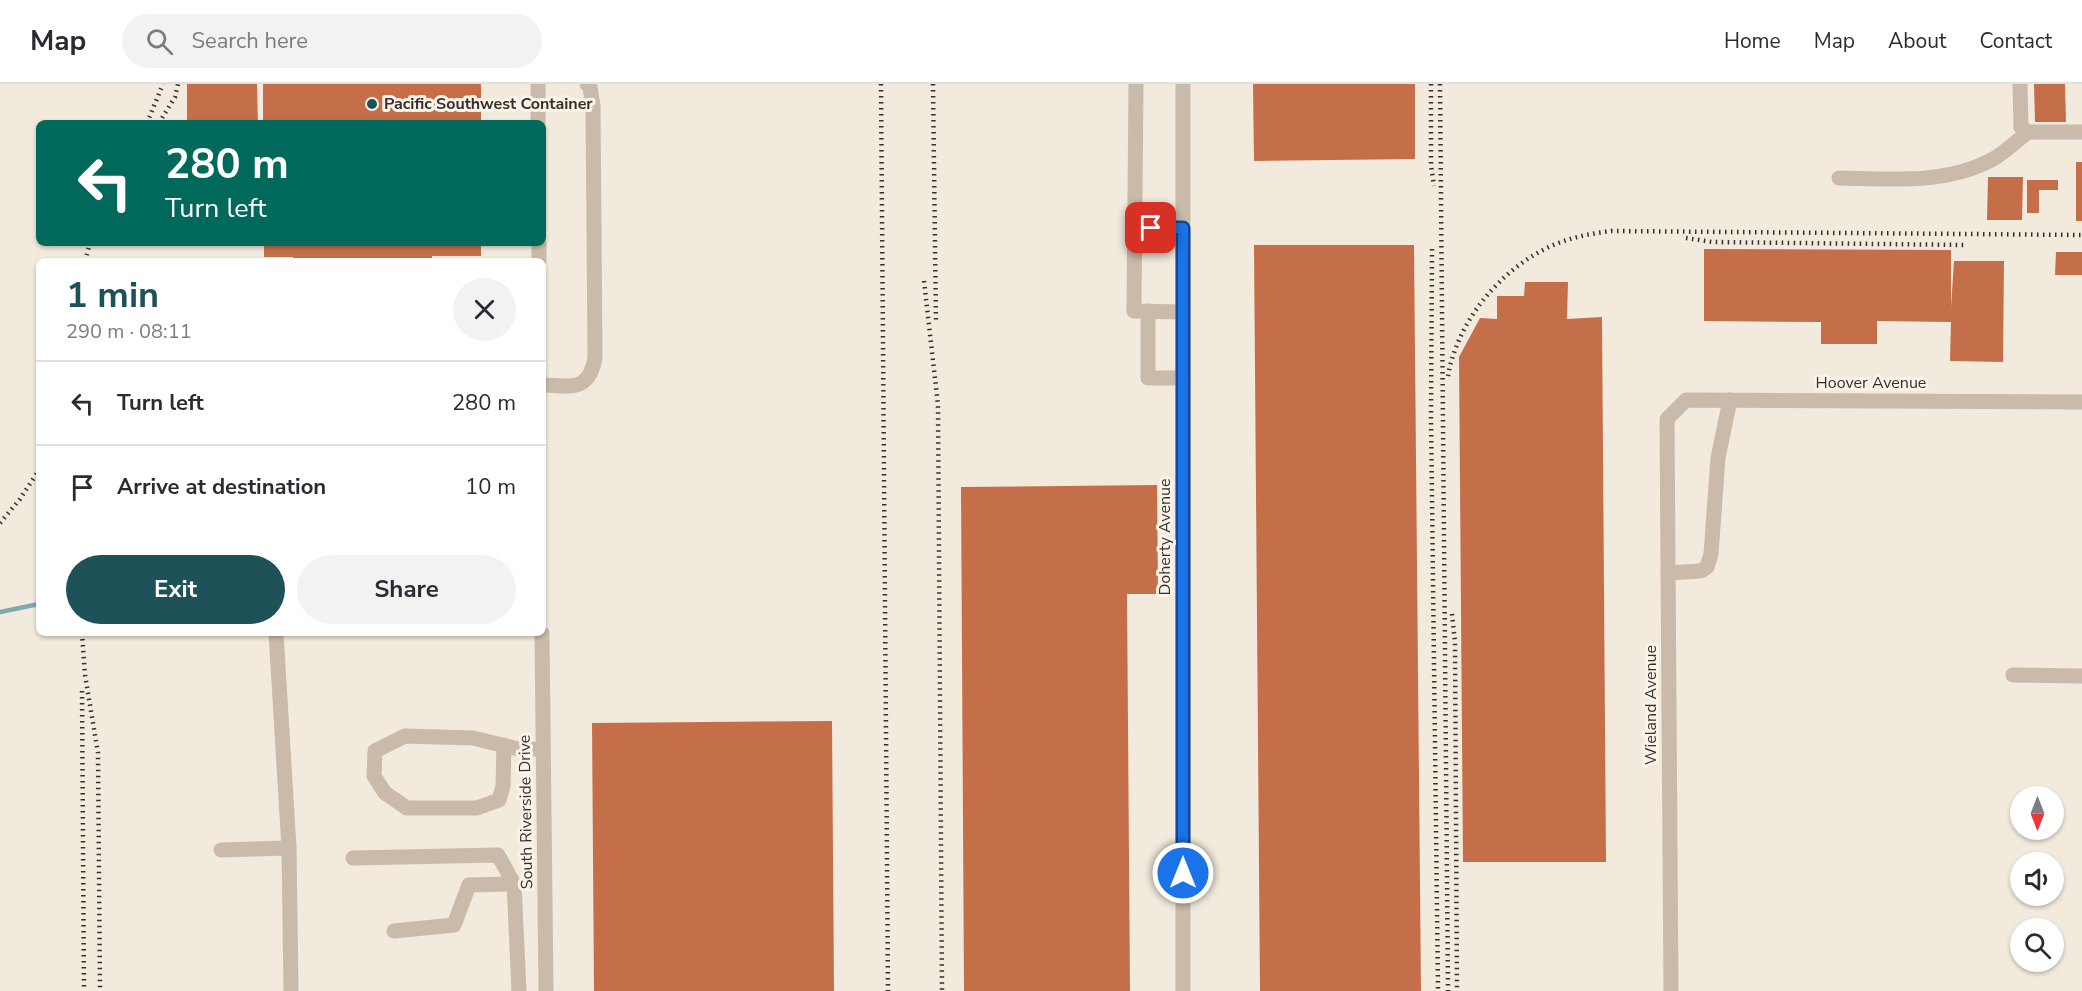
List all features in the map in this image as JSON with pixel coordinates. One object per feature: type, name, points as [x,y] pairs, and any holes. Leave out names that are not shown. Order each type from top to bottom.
[{"type":"street","points":[[538,84],[538,120]]},
{"type":"street","points":[[546,385],[576,387],[588,379],[596,358],[593,106],[590,87],[587,84]]},
{"type":"street","points":[[1136,84],[1134,311],[1183,312]]},
{"type":"street","name":"Doherty Avenue","points":[[1183,84],[1183,991]]},
{"type":"street","points":[[2020,84],[2021,127],[2028,132],[2082,132]]},
{"type":"street","points":[[1839,178],[1926,179],[1969,170],[1996,157],[2028,132]]},
{"type":"street","points":[[1135,228],[1183,228]]},
{"type":"street","points":[[1148,311],[1148,378],[1183,378]]},
{"type":"street","name":"Hoover Avenue","points":[[1667,419],[1686,400],[2082,402]]},
{"type":"street","points":[[1668,573],[1701,571],[1707,567],[1712,554],[1718,458],[1730,400]]},
{"type":"street","name":"Wieland Avenue","points":[[1667,419],[1671,991]]},
{"type":"street","points":[[276,636],[289,849],[291,991]]},
{"type":"street","name":"South Riverside Drive","points":[[542,636],[546,991]]},
{"type":"street","points":[[2013,675],[2082,676]]},
{"type":"street","points":[[504,745],[503,786],[499,800],[477,808],[407,808],[385,792],[374,776],[375,751],[405,736],[473,738],[504,745],[518,749],[543,749]]},
{"type":"street","points":[[221,850],[289,849]]},
{"type":"street","points":[[353,858],[498,855],[514,884],[519,991]]},
{"type":"street","points":[[394,931],[454,925],[469,885],[514,884]]},
{"type":"building","points":[[187,84],[257,84],[258,120],[187,120]]},
{"type":"building","name":"Pacific Southwest Container","points":[[263,84],[481,84],[481,120],[263,120]]},
{"type":"building","points":[[1253,84],[1415,84],[1415,159],[1254,161]]},
{"type":"building","points":[[2034,84],[2065,84],[2066,122],[2035,122]]},
{"type":"building","points":[[2076,162],[2082,162],[2082,221],[2076,221]]},
{"type":"building","points":[[1988,177],[2023,177],[2022,220],[1987,220]]},
{"type":"building","points":[[2027,180],[2058,180],[2058,190],[2039,190],[2039,213],[2027,213]]},
{"type":"building","points":[[1254,245],[1414,245],[1421,991],[1260,991]]},
{"type":"building","points":[[264,246],[481,246],[481,256],[264,257]]},
{"type":"building","points":[[1704,249],[1951,250],[1951,307],[1954,261],[2004,261],[2003,362],[1950,361],[1951,322],[1877,321],[1877,344],[1821,344],[1821,322],[1704,321]]},
{"type":"building","points":[[2056,252],[2082,252],[2082,275],[2055,275]]},
{"type":"building","points":[[1525,282],[1568,282],[1567,319],[1602,317],[1606,862],[1463,862],[1459,357],[1480,318],[1497,319],[1497,296],[1524,296]]},
{"type":"building","points":[[1157,485],[1158,594],[1127,594],[1130,991],[964,991],[961,487]]},
{"type":"building","points":[[832,721],[834,991],[594,991],[592,723]]},
{"type":"waterway","points":[[0,612],[36,605]]},
{"type":"railway","points":[[148,120],[163,84]]},
{"type":"railway","points":[[161,120],[175,97],[178,84]]},
{"type":"railway","points":[[881,84],[888,991]]},
{"type":"railway","points":[[933,84],[936,324]]},
{"type":"railway","points":[[1431,84],[1431,165],[1434,186]]},
{"type":"railway","points":[[1440,84],[1448,991]]},
{"type":"railway","points":[[1448,376],[1460,338],[1469,320],[1494,288],[1524,261],[1558,243],[1584,235],[1611,231],[2082,235]]},
{"type":"railway","points":[[1686,238],[1712,242],[1966,245]]},
{"type":"railway","points":[[86,258],[89,246]]},
{"type":"railway","points":[[1432,249],[1431,416],[1438,991]]},
{"type":"railway","points":[[924,281],[938,405],[942,991]]},
{"type":"railway","points":[[0,523],[36,475]]},
{"type":"railway","points":[[1452,614],[1455,642],[1457,991]]},
{"type":"railway","points":[[82,636],[85,675],[98,753],[100,991]]},
{"type":"railway","points":[[82,691],[84,991]]},
{"type":"place","name":"Pacific Southwest Container","points":[[372,104]]},
{"type":"route","points":[[1151,228],[1183,228],[1183,873]]}]
